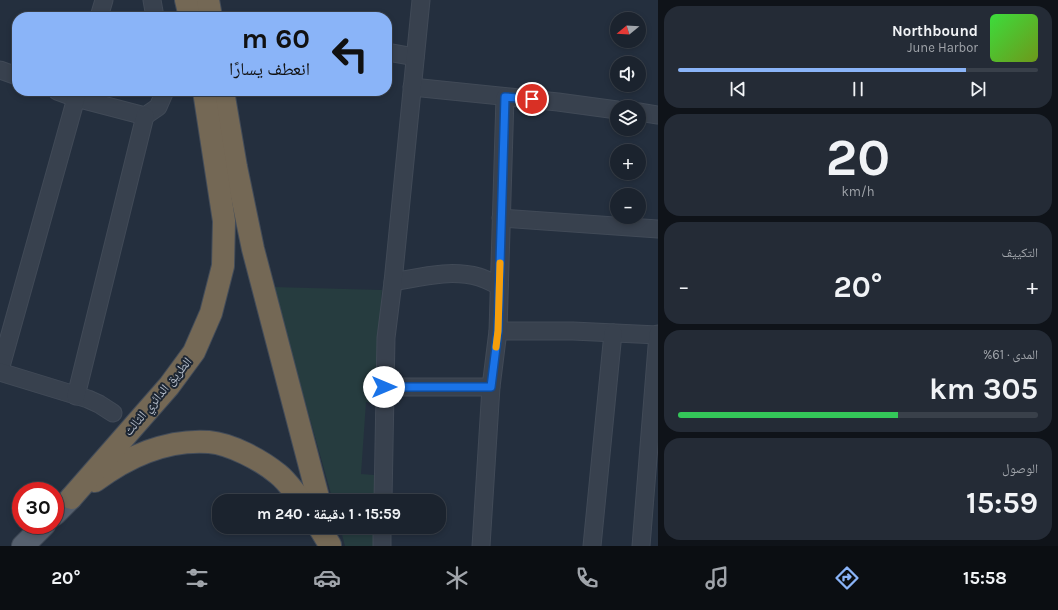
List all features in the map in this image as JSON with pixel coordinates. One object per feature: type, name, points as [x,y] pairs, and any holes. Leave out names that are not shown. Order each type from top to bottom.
[{"type":"highway","points":[[186,0],[189,12]]},
{"type":"highway","points":[[208,0],[210,12]]},
{"type":"highway","name":"الطريق الدائري الثالث","points":[[71,498],[173,380],[194,352],[211,313],[223,266],[224,221],[205,96]]},
{"type":"highway","points":[[224,96],[236,167],[253,249],[316,494]]},
{"type":"highway","points":[[71,498],[109,471],[149,450],[172,445],[209,442],[220,444],[242,452],[262,462],[278,474],[296,494]]},
{"type":"highway","points":[[323,534],[330,546]]},
{"type":"highway","points":[[327,534],[330,546]]},
{"type":"main road","points":[[64,505],[71,498]]},
{"type":"main road","points":[[23,546],[35,534]]},
{"type":"street","points":[[100,12],[104,0]]},
{"type":"street","points":[[152,0],[154,12]]},
{"type":"street","points":[[383,494],[386,338],[421,0]]},
{"type":"street","points":[[392,53],[415,58]]},
{"type":"street","points":[[0,70],[12,74]]},
{"type":"street","points":[[412,87],[610,109]]},
{"type":"street","points":[[77,96],[0,371],[99,404],[113,413]]},
{"type":"street","points":[[80,96],[145,116]]},
{"type":"street","points":[[76,396],[145,116],[158,107],[163,96]]},
{"type":"street","points":[[481,546],[491,387],[498,331],[505,97]]},
{"type":"street","points":[[646,113],[658,115]]},
{"type":"street","points":[[501,218],[658,229]]},
{"type":"street","points":[[393,282],[443,274],[460,273],[481,277],[499,286]]},
{"type":"street","points":[[498,331],[552,330],[658,334],[641,546]]},
{"type":"street","points":[[592,546],[612,333]]},
{"type":"street","points":[[384,387],[491,387]]},
{"type":"street","points":[[382,534],[382,546]]},
{"type":"green space","points":[[273,287],[382,290],[374,404],[366,402],[361,474],[374,475],[374,494],[331,494]]},
{"type":"green space","points":[[342,534],[373,534],[373,546],[345,546]]},
{"type":"slow traffic","points":[[496,347],[498,331],[500,263]]},
{"type":"route","points":[[384,387],[491,387],[498,331],[505,97],[532,99]]}]
